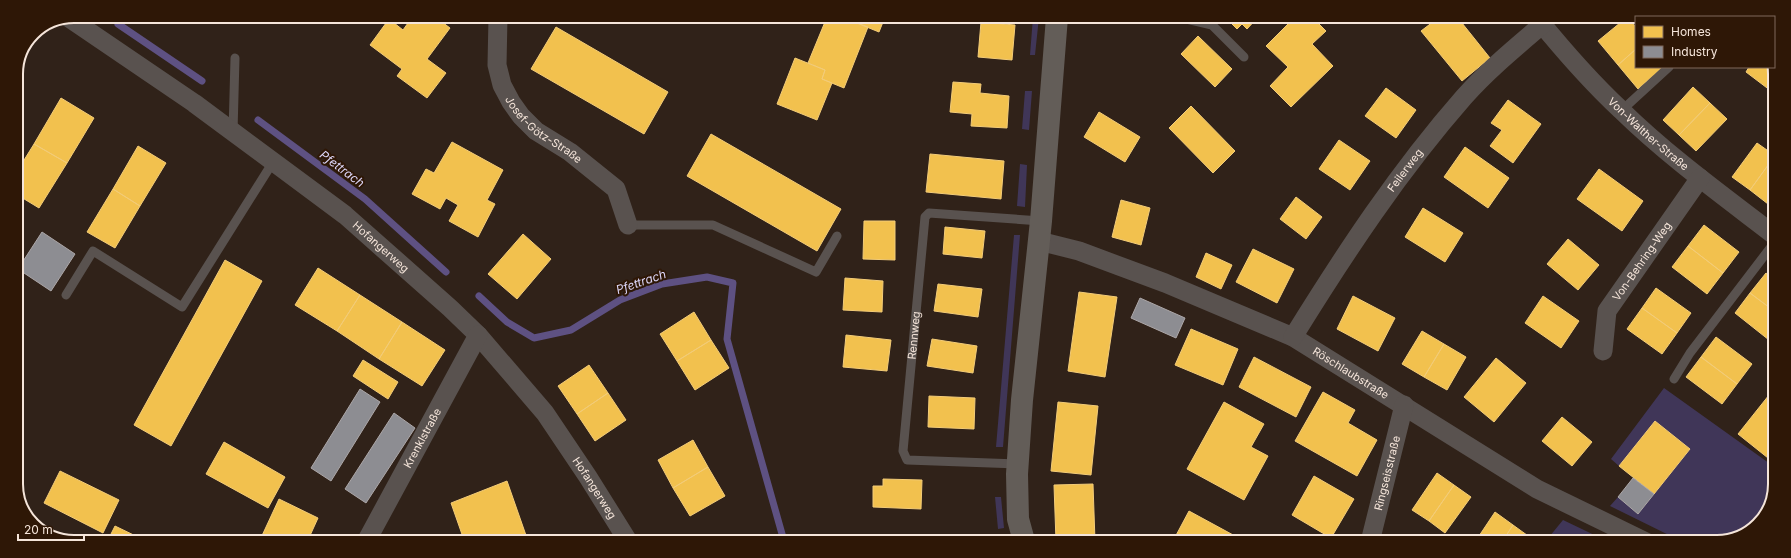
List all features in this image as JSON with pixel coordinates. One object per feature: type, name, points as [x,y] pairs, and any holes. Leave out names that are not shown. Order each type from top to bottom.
[{"type":"main road","points":[[1022,535],[1018,519],[1018,464],[1022,400],[1040,231],[1057,23]]},
{"type":"street","name":"Hofangerweg","points":[[83,23],[345,215],[450,308],[478,335],[545,413],[624,535]]},
{"type":"street","name":"Josef-Götz-Straße","points":[[498,23],[497,65],[502,85],[510,102],[536,131],[570,152],[616,189],[628,225]]},
{"type":"street","name":"Feilerweg","points":[[1294,337],[1346,253],[1383,199],[1423,147],[1465,96],[1538,23]]},
{"type":"street","name":"Von-Walther-Straße","points":[[1542,23],[1621,111],[1700,178],[1768,230]]},
{"type":"street","name":"Von-Behring-Weg","points":[[1603,351],[1607,311],[1700,178]]},
{"type":"street","name":"Röschlaubstraße","points":[[1040,231],[1079,251],[1165,283],[1294,337],[1404,404],[1537,489],[1632,535]]},
{"type":"street","name":"Krenklstraße","points":[[370,535],[478,335]]},
{"type":"street","name":"Ringseisstraße","points":[[1372,535],[1404,404]]},
{"type":"lane","points":[[1204,23],[1212,25],[1244,57]]},
{"type":"lane","points":[[233,132],[235,58]]},
{"type":"lane","points":[[1621,111],[1668,68]]},
{"type":"lane","points":[[66,295],[93,251],[182,307],[273,162]]},
{"type":"lane","name":"Rennweg","points":[[1018,464],[907,460],[903,451],[924,225],[925,217],[929,213],[1040,231]]},
{"type":"lane","points":[[628,225],[713,225],[816,272],[837,236]]},
{"type":"lane","points":[[1674,379],[1690,353],[1768,251]]},
{"type":"shaded area","points":[[1033,23],[1038,23],[1035,55],[1030,55]]},
{"type":"shaded area","points":[[1025,91],[1032,91],[1029,130],[1022,129]]},
{"type":"shaded area","points":[[1020,164],[1027,165],[1025,207],[1017,206]]},
{"type":"shaded area","points":[[1014,235],[1020,235],[1003,447],[996,447]]},
{"type":"shaded area","points":[[1664,388],[1768,462],[1768,490],[1763,506],[1759,512],[1753,520],[1739,530],[1723,535],[1669,535],[1610,506],[1618,497],[1638,514],[1690,449],[1655,421],[1619,466],[1611,459]]},
{"type":"shaded area","points":[[995,497],[1001,497],[1004,528],[998,529]]},
{"type":"shaded area","points":[[1563,520],[1594,535],[1551,535]]},
{"type":"building: Homes","points":[[386,23],[394,23],[403,30],[408,23],[443,23],[450,28],[427,59],[446,73],[427,98],[397,76],[402,69],[370,45]]},
{"type":"building: Homes","points":[[825,23],[858,23],[868,27],[844,88],[822,79],[825,70],[808,63]]},
{"type":"building: Homes","points":[[857,23],[883,23],[879,32]]},
{"type":"building: Homes","points":[[981,23],[1015,25],[1012,60],[978,57]]},
{"type":"building: Homes","points":[[1231,23],[1252,23],[1247,29],[1242,24],[1237,29]]},
{"type":"building: Homes","points":[[1289,23],[1318,23],[1326,31],[1312,44],[1333,66],[1291,107],[1270,86],[1288,67],[1266,46]]},
{"type":"building: Homes","points":[[1431,23],[1462,23],[1490,58],[1462,81],[1421,31]]},
{"type":"building: Homes","points":[[1620,23],[1632,23],[1635,26],[1635,50],[1618,65],[1598,41]]},
{"type":"building: Homes","points":[[556,27],[668,92],[644,134],[531,69]]},
{"type":"building: Homes","points":[[1198,36],[1232,69],[1215,87],[1181,54]]},
{"type":"building: Homes","points":[[1635,50],[1635,68],[1662,68],[1638,89],[1618,65]]},
{"type":"building: Homes","points":[[795,58],[825,70],[822,79],[832,83],[817,120],[777,104]]},
{"type":"building: Homes","points":[[1748,68],[1768,68],[1768,89],[1746,72]]},
{"type":"building: Homes","points":[[953,82],[981,84],[980,93],[1009,96],[1007,128],[971,126],[972,114],[950,112]]},
{"type":"building: Homes","points":[[1693,87],[1710,103],[1679,135],[1663,120]]},
{"type":"building: Homes","points":[[1386,88],[1416,110],[1396,138],[1365,116]]},
{"type":"building: Homes","points":[[61,98],[94,118],[67,163],[34,144]]},
{"type":"building: Homes","points":[[1508,100],[1541,124],[1513,163],[1490,146],[1502,130],[1491,123]]},
{"type":"building: Homes","points":[[1710,103],[1727,119],[1696,151],[1679,135]]},
{"type":"building: Homes","points":[[1191,106],[1235,151],[1213,173],[1169,128]]},
{"type":"building: Homes","points":[[1099,112],[1140,137],[1125,162],[1084,137]]},
{"type":"building: Homes","points":[[711,134],[841,209],[817,251],[687,176]]},
{"type":"building: Homes","points":[[1339,140],[1370,161],[1350,190],[1319,169]]},
{"type":"building: Homes","points":[[452,142],[503,170],[487,200],[495,204],[478,237],[449,221],[458,205],[446,198],[440,209],[412,194],[426,169],[434,173]]},
{"type":"building: Homes","points":[[1757,143],[1768,151],[1768,165],[1750,190],[1732,177]]},
{"type":"building: Homes","points":[[34,144],[67,163],[39,208],[23,198],[23,162]]},
{"type":"building: Homes","points":[[138,146],[166,163],[140,206],[113,189]]},
{"type":"building: Homes","points":[[1465,147],[1509,178],[1488,208],[1444,177]]},
{"type":"building: Homes","points":[[930,154],[1004,161],[1001,199],[926,192]]},
{"type":"building: Homes","points":[[1768,165],[1768,204],[1750,190]]},
{"type":"building: Homes","points":[[1599,169],[1643,201],[1622,231],[1577,199]]},
{"type":"building: Homes","points":[[113,189],[140,206],[115,248],[87,232]]},
{"type":"building: Homes","points":[[1296,197],[1322,217],[1306,239],[1280,219]]},
{"type":"building: Homes","points":[[1121,200],[1150,208],[1141,245],[1112,237]]},
{"type":"building: Homes","points":[[1423,208],[1463,233],[1445,262],[1405,237]]},
{"type":"building: Homes","points":[[864,221],[895,221],[895,260],[863,259]]},
{"type":"building: Homes","points":[[1704,225],[1739,252],[1723,273],[1688,246]]},
{"type":"building: Homes","points":[[945,227],[985,231],[982,258],[943,254]]},
{"type":"building: Homes","points":[[523,234],[551,259],[517,299],[488,274]]},
{"type":"building: Homes","points":[[1568,239],[1599,265],[1578,290],[1547,264]]},
{"type":"building: Homes","points":[[1688,246],[1723,273],[1707,294],[1672,267]]},
{"type":"building: Homes","points":[[1253,249],[1294,269],[1277,303],[1236,282]]},
{"type":"building: Homes","points":[[1206,253],[1232,265],[1221,289],[1196,277]]},
{"type":"building: Homes","points":[[225,260],[262,281],[171,446],[134,425]]},
{"type":"building: Homes","points":[[318,268],[360,295],[337,331],[295,305]]},
{"type":"building: Homes","points":[[1766,273],[1768,274],[1768,306],[1750,293]]},
{"type":"building: Homes","points":[[845,278],[883,281],[882,312],[843,310]]},
{"type":"building: Homes","points":[[938,284],[982,289],[978,317],[934,311]]},
{"type":"building: Homes","points":[[1656,288],[1691,313],[1677,333],[1642,308]]},
{"type":"building: Homes","points":[[1079,292],[1117,297],[1105,377],[1068,371]]},
{"type":"building: Homes","points":[[1750,293],[1768,306],[1768,339],[1735,313]]},
{"type":"building: Homes","points":[[360,295],[402,322],[379,359],[337,331]]},
{"type":"building: Homes","points":[[1353,296],[1395,318],[1378,351],[1337,329]]},
{"type":"building: Homes","points":[[1543,296],[1579,321],[1561,348],[1525,323]]},
{"type":"building: Homes","points":[[1642,308],[1677,333],[1662,354],[1627,329]]},
{"type":"building: Homes","points":[[694,312],[711,340],[677,361],[660,334]]},
{"type":"building: Homes","points":[[402,322],[445,350],[422,386],[379,359]]},
{"type":"building: Homes","points":[[1191,329],[1238,349],[1223,385],[1175,365]]},
{"type":"building: Homes","points":[[1422,331],[1444,344],[1424,377],[1402,364]]},
{"type":"building: Homes","points":[[846,335],[891,340],[887,371],[843,367]]},
{"type":"building: Homes","points":[[1716,337],[1752,364],[1737,384],[1701,357]]},
{"type":"building: Homes","points":[[932,339],[977,346],[973,373],[927,366]]},
{"type":"building: Homes","points":[[711,340],[729,368],[695,390],[677,361]]},
{"type":"building: Homes","points":[[1444,344],[1466,357],[1447,390],[1424,377]]},
{"type":"building: Homes","points":[[1254,357],[1311,387],[1296,417],[1239,387]]},
{"type":"building: Homes","points":[[1701,357],[1737,384],[1722,404],[1686,377]]},
{"type":"building: Homes","points":[[1496,358],[1526,383],[1494,422],[1464,397]]},
{"type":"building: Homes","points":[[363,360],[398,382],[388,399],[353,376]]},
{"type":"building: Homes","points":[[589,365],[608,393],[577,414],[558,386]]},
{"type":"building: Homes","points":[[1323,392],[1355,410],[1348,423],[1377,440],[1357,476],[1295,441]]},
{"type":"building: Homes","points":[[608,393],[626,420],[595,441],[577,414]]},
{"type":"building: Homes","points":[[929,396],[975,398],[974,429],[928,427]]},
{"type":"building: Homes","points":[[1768,396],[1768,458],[1738,434]]},
{"type":"building: Homes","points":[[1058,402],[1098,406],[1091,475],[1051,471]]},
{"type":"building: Homes","points":[[1224,402],[1264,424],[1251,447],[1268,456],[1244,500],[1187,469]]},
{"type":"building: Homes","points":[[1562,417],[1592,442],[1572,466],[1542,441]]},
{"type":"building: Homes","points":[[1655,421],[1690,449],[1654,494],[1619,466]]},
{"type":"building: Homes","points":[[693,440],[708,467],[673,488],[658,460]]},
{"type":"building: Homes","points":[[224,442],[285,477],[268,508],[206,474]]},
{"type":"building: Homes","points":[[708,467],[725,496],[690,516],[673,488]]},
{"type":"building: Homes","points":[[60,471],[119,500],[103,533],[44,503]]},
{"type":"building: Homes","points":[[1437,473],[1454,485],[1429,521],[1412,510]]},
{"type":"building: Homes","points":[[1314,476],[1354,499],[1333,535],[1326,535],[1292,515]]},
{"type":"building: Homes","points":[[883,479],[922,480],[921,509],[873,507],[873,486],[883,486]]},
{"type":"building: Homes","points":[[507,481],[526,535],[462,535],[451,503]]},
{"type":"building: Homes","points":[[1093,484],[1095,535],[1056,535],[1054,485]]},
{"type":"building: Homes","points":[[1454,485],[1471,497],[1445,533],[1429,521]]},
{"type":"building: Homes","points":[[279,499],[318,518],[310,535],[262,535]]},
{"type":"building: Homes","points":[[1189,511],[1233,535],[1176,535]]},
{"type":"building: Homes","points":[[1495,512],[1513,525],[1507,535],[1480,535]]},
{"type":"building: Homes","points":[[1513,525],[1527,535],[1507,535]]},
{"type":"building: Homes","points":[[115,526],[134,535],[110,535]]},
{"type":"building: Industry","points":[[42,232],[75,254],[51,291],[23,272],[23,261]]},
{"type":"building: Industry","points":[[1140,298],[1185,318],[1176,338],[1131,318]]},
{"type":"building: Industry","points":[[360,389],[380,402],[331,481],[311,468]]},
{"type":"building: Industry","points":[[394,413],[415,428],[366,503],[345,489]]},
{"type":"building: Industry","points":[[1633,478],[1654,494],[1638,514],[1618,497]]},
{"type":"waterway","name":"Pfettrach","points":[[118,24],[202,81]]},
{"type":"waterway","name":"Pfettrach","points":[[258,120],[365,199],[446,272]]},
{"type":"waterway","name":"Pfettrach","points":[[479,296],[507,322],[534,338],[571,330],[620,300],[662,284],[707,277],[733,283],[727,339],[782,535]]}]
